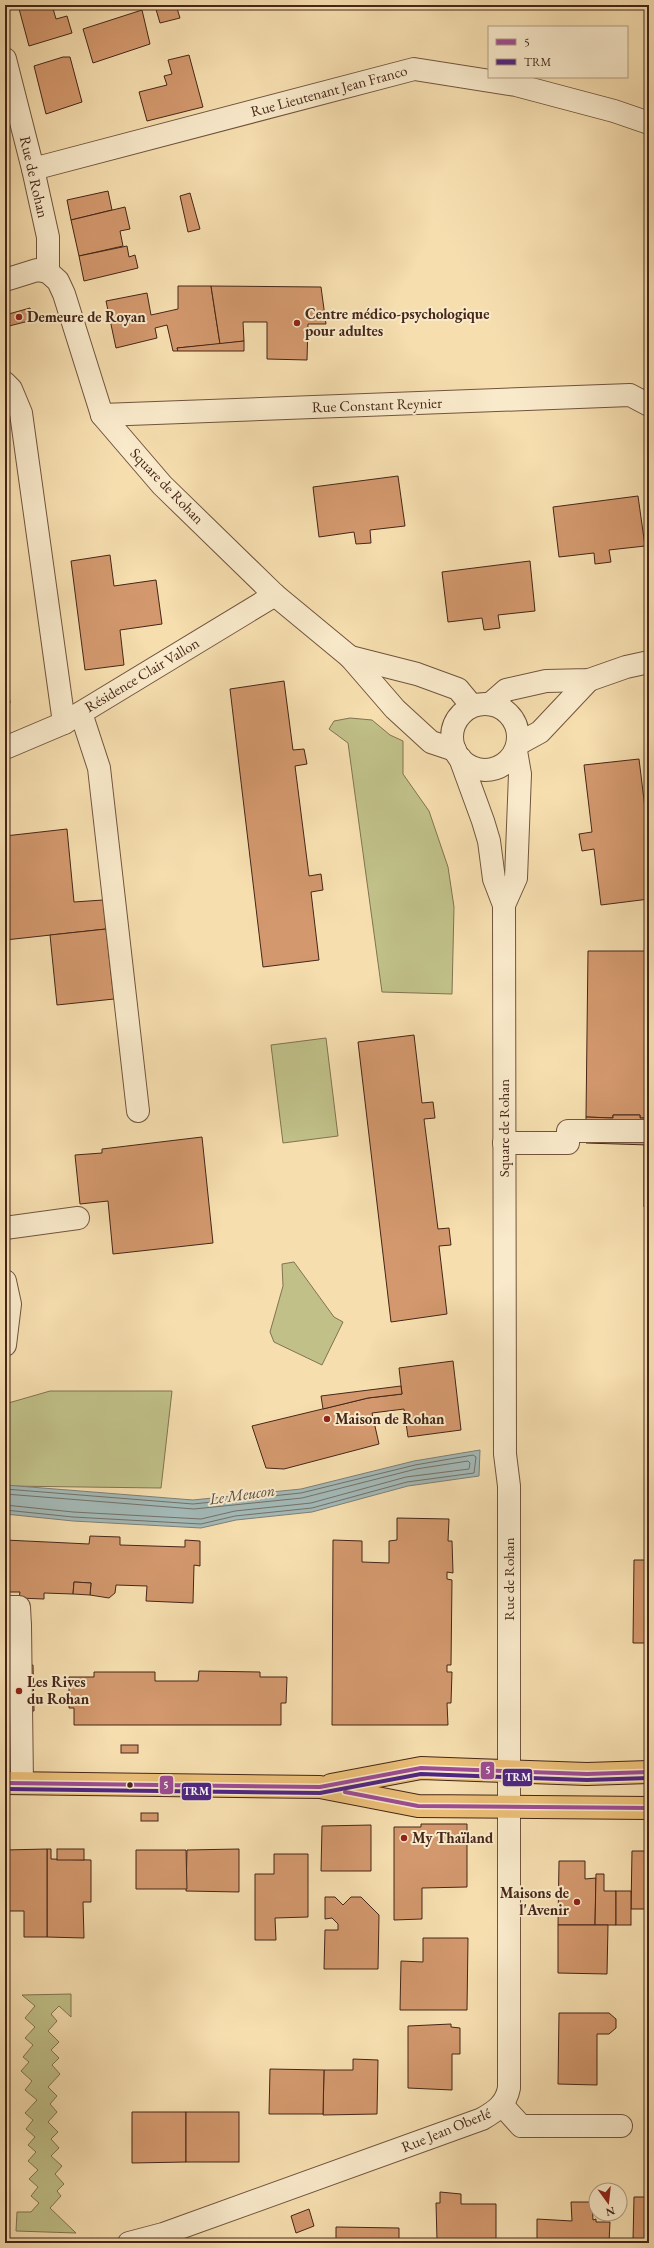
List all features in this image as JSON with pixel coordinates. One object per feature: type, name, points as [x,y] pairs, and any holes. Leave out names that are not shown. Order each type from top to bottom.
[{"type":"main road","points":[[320,1787],[421,1768],[441,1767],[587,1774],[649,1772]]},
{"type":"main road","points":[[13,1783],[320,1787],[418,1806],[508,1808],[649,1808]]},
{"type":"street","name":"Rue de Rohan","points":[[5,59],[33,169],[48,237],[48,272]]},
{"type":"street","name":"Rue Lieutenant Jean Franco","points":[[33,169],[414,69],[516,85],[614,111],[649,123]]},
{"type":"street","points":[[5,280],[37,270],[48,272]]},
{"type":"street","name":"Square de Rohan","points":[[48,272],[58,281],[64,294],[102,415],[162,485],[275,594],[350,657],[395,709],[431,742],[458,754],[483,821],[494,878],[504,905],[505,1351]]},
{"type":"street","points":[[5,383],[11,389],[21,413],[72,718],[99,768],[138,1111]]},
{"type":"street","name":"Rue Constant Reynier","points":[[102,415],[630,396],[649,405]]},
{"type":"street","name":"Résidence Clair Vallon","points":[[5,748],[72,718],[275,594]]},
{"type":"street","name":"Square de Rohan","points":[[350,657],[417,674],[458,689],[481,705]]},
{"type":"street","points":[[589,680],[540,732],[517,747],[509,760],[500,766],[490,770],[474,767],[458,754],[452,740],[457,720],[464,712],[481,705],[506,690],[546,681],[589,680],[626,667],[649,662]]},
{"type":"street","points":[[481,705],[509,714],[515,723],[518,733],[517,747]]},
{"type":"street","name":"Square de Rohan","points":[[504,905],[516,878],[520,774],[517,747]]},
{"type":"street","points":[[504,1143],[568,1143],[568,1131],[649,1131]]},
{"type":"street","points":[[5,1228],[78,1218]]},
{"type":"street","points":[[5,1281],[10,1304],[5,1345]]},
{"type":"street","name":"Rue de Rohan","points":[[505,1351],[505,1454],[509,1494],[508,1808]]},
{"type":"street","points":[[5,1607],[19,1607],[13,1627],[13,1783]]},
{"type":"street","name":"Rue Jean Oberlé","points":[[129,2243],[164,2239],[482,2119],[502,2105],[507,2098],[510,2088],[511,1923],[508,1808]]},
{"type":"street","points":[[502,2105],[521,2126],[621,2126]]},
{"type":"green space","points":[[350,718],[372,720],[390,735],[403,741],[403,774],[429,811],[448,867],[454,907],[452,994],[382,992],[348,743],[329,729],[334,721]]},
{"type":"green space","points":[[326,1038],[338,1136],[283,1143],[271,1045]]},
{"type":"green space","points":[[294,1262],[334,1317],[343,1322],[322,1365],[274,1342],[270,1332],[283,1286],[282,1264]]},
{"type":"green space","points":[[50,1391],[172,1391],[161,1488],[5,1486],[5,1404]]},
{"type":"green space","points":[[71,1994],[71,2017],[59,2006],[51,2014],[57,2021],[48,2031],[59,2042],[51,2050],[59,2058],[52,2065],[60,2074],[48,2087],[57,2096],[50,2104],[57,2112],[48,2122],[58,2132],[51,2139],[59,2148],[51,2156],[62,2166],[55,2174],[64,2184],[57,2191],[61,2196],[50,2208],[76,2233],[16,2231],[17,2212],[31,2212],[39,2203],[31,2196],[38,2187],[29,2179],[38,2170],[28,2161],[36,2152],[28,2145],[35,2137],[26,2129],[33,2120],[25,2113],[37,2100],[25,2090],[32,2081],[21,2071],[29,2062],[23,2057],[33,2045],[25,2038],[35,2027],[25,2018],[35,2006],[22,1995]]},
{"type":"water","points":[[480,1450],[479,1476],[408,1486],[312,1512],[236,1520],[201,1528],[73,1521],[5,1514],[5,1485],[193,1500],[301,1489],[414,1461]]},
{"type":"building","points":[[18,5],[52,5],[56,19],[67,16],[72,33],[29,46]]},
{"type":"building","points":[[176,5],[180,18],[160,23],[155,6]]},
{"type":"building","points":[[142,10],[150,44],[93,63],[83,29]]},
{"type":"building","points":[[189,55],[203,107],[147,121],[139,92],[167,85],[164,76],[172,74],[168,60]]},
{"type":"building","points":[[63,57],[70,57],[82,102],[46,114],[34,66]]},
{"type":"building","points":[[108,191],[112,210],[71,220],[67,200]]},
{"type":"building","points":[[190,193],[200,229],[188,232],[180,196]]},
{"type":"building","points":[[125,207],[130,229],[120,231],[123,246],[79,256],[71,220]]},
{"type":"building","points":[[5,208],[9,229],[5,230]]},
{"type":"building","points":[[127,246],[129,257],[135,255],[138,268],[84,281],[79,256]]},
{"type":"building","points":[[178,286],[211,286],[220,344],[177,348],[178,351],[173,351],[167,325],[155,328],[157,338],[116,348],[106,301],[147,293],[151,315],[178,309]]},
{"type":"building","name":"Centre médico-psychologique pour adultes","points":[[211,286],[321,287],[326,324],[308,324],[307,360],[267,359],[267,322],[243,322],[244,341],[220,344]]},
{"type":"building","name":"Demeure de Royan","points":[[30,308],[33,320],[5,327],[5,315]]},
{"type":"building","points":[[244,341],[244,351],[178,351],[177,348]]},
{"type":"building","points":[[398,476],[405,526],[370,530],[371,543],[356,544],[354,532],[319,537],[313,487]]},
{"type":"building","points":[[638,496],[645,546],[609,550],[611,562],[595,564],[594,553],[559,557],[553,507]]},
{"type":"building","points":[[110,555],[114,586],[156,580],[162,624],[120,630],[124,665],[85,670],[71,561]]},
{"type":"building","points":[[530,561],[535,611],[498,615],[500,628],[484,630],[482,618],[448,622],[442,572]]},
{"type":"building","points":[[5,663],[10,703],[5,703]]},
{"type":"building","points":[[284,681],[293,750],[304,749],[307,764],[295,766],[309,876],[321,874],[323,890],[311,892],[319,960],[263,967],[230,689]]},
{"type":"building","points":[[639,759],[649,841],[649,899],[601,905],[594,849],[582,851],[579,834],[592,832],[584,765]]},
{"type":"building","points":[[67,829],[74,902],[103,900],[106,929],[5,940],[5,836]]},
{"type":"building","points":[[106,929],[114,999],[57,1005],[50,935]]},
{"type":"building","points":[[588,951],[649,951],[649,1118],[640,1118],[640,1115],[613,1115],[613,1118],[586,1117]]},
{"type":"building","points":[[414,1035],[422,1103],[433,1102],[435,1118],[424,1119],[438,1229],[449,1228],[451,1245],[439,1246],[447,1314],[391,1322],[358,1042]]},
{"type":"building","points":[[613,1115],[640,1115],[640,1118],[649,1118],[649,1145],[586,1143],[586,1117],[613,1118]]},
{"type":"building","points":[[202,1137],[213,1243],[113,1254],[108,1201],[80,1204],[75,1155],[102,1153],[102,1149]]},
{"type":"building","points":[[644,1145],[649,1145],[649,1209],[644,1207]]},
{"type":"building","name":"Maison de Rohan","points":[[453,1361],[461,1430],[408,1437],[404,1409],[372,1413],[379,1444],[284,1469],[266,1468],[252,1426],[368,1398],[402,1394],[399,1368]]},
{"type":"building","points":[[401,1386],[402,1394],[368,1398],[323,1409],[321,1396]]},
{"type":"building","points":[[397,1518],[449,1519],[448,1541],[452,1541],[453,1573],[447,1572],[447,1579],[452,1580],[451,1665],[447,1665],[447,1672],[452,1672],[451,1703],[447,1703],[448,1725],[332,1725],[333,1540],[362,1541],[362,1562],[389,1563],[389,1541],[397,1540]]},
{"type":"building","points":[[90,1536],[120,1537],[120,1545],[185,1547],[185,1540],[200,1541],[200,1566],[194,1565],[193,1603],[146,1601],[147,1586],[116,1585],[115,1593],[109,1598],[90,1595],[91,1583],[74,1582],[73,1594],[44,1593],[44,1599],[19,1598],[20,1592],[5,1592],[5,1540],[89,1544]]},
{"type":"building","points":[[634,1560],[649,1560],[649,1643],[633,1643]]},
{"type":"building","points":[[74,1582],[91,1583],[90,1595],[73,1594]]},
{"type":"building","name":"Les Rives du Rohan","points":[[5,1664],[33,1665],[34,1711],[5,1711]]},
{"type":"building","points":[[199,1671],[260,1672],[260,1677],[287,1677],[286,1703],[281,1703],[281,1725],[74,1725],[74,1708],[69,1708],[69,1677],[94,1677],[94,1672],[155,1672],[155,1681],[198,1681]]},
{"type":"building","points":[[121,1745],[138,1745],[138,1753],[121,1753]]},
{"type":"building","points":[[141,1813],[158,1813],[158,1821],[141,1821]]},
{"type":"building","points":[[421,1824],[467,1824],[467,1887],[422,1888],[422,1919],[394,1920],[394,1827],[421,1827]]},
{"type":"building","points":[[371,1825],[371,1871],[321,1871],[322,1826]]},
{"type":"building","points":[[47,1849],[51,1849],[51,1859],[91,1860],[91,1902],[83,1902],[84,1938],[47,1937]]},
{"type":"building","points":[[47,1849],[47,1937],[24,1937],[24,1911],[5,1911],[5,1850]]},
{"type":"building","points":[[57,1849],[84,1849],[84,1860],[57,1860]]},
{"type":"building","points":[[239,1849],[239,1892],[186,1891],[187,1850]]},
{"type":"building","points":[[136,1850],[186,1850],[187,1889],[136,1889]]},
{"type":"building","points":[[632,1851],[649,1851],[649,1909],[631,1909]]},
{"type":"building","points":[[274,1854],[308,1854],[308,1917],[275,1918],[276,1940],[255,1940],[255,1874],[274,1874]]},
{"type":"building","name":"Maisons de l'Avenir","points":[[559,1861],[585,1861],[585,1879],[596,1878],[595,1925],[558,1925]]},
{"type":"building","points":[[596,1874],[604,1874],[604,1891],[616,1891],[616,1925],[595,1925]]},
{"type":"building","points":[[616,1891],[631,1891],[631,1925],[616,1925]]},
{"type":"building","points":[[325,1897],[335,1897],[343,1905],[351,1897],[361,1897],[379,1915],[378,1969],[324,1969],[325,1930],[338,1930],[338,1924],[332,1918],[325,1919]]},
{"type":"building","points":[[558,1925],[608,1925],[607,1974],[558,1973]]},
{"type":"building","points":[[423,1938],[468,1938],[467,2010],[400,2010],[401,1961],[423,1962]]},
{"type":"building","points":[[559,2013],[609,2013],[616,2019],[616,2028],[609,2034],[597,2034],[597,2085],[558,2084]]},
{"type":"building","points":[[451,2024],[451,2027],[460,2028],[460,2054],[452,2054],[452,2090],[408,2088],[408,2026]]},
{"type":"building","points":[[353,2059],[378,2060],[377,2114],[323,2115],[324,2070],[353,2070]]},
{"type":"building","points":[[270,2069],[324,2070],[323,2114],[269,2114]]},
{"type":"building","points":[[132,2112],[186,2112],[186,2162],[132,2163]]},
{"type":"building","points":[[186,2112],[239,2112],[239,2162],[186,2162]]},
{"type":"building","points":[[440,2192],[461,2194],[461,2204],[496,2204],[496,2240],[437,2240],[436,2203],[440,2203]]},
{"type":"building","points":[[634,2197],[649,2197],[649,2241],[633,2240]]},
{"type":"building","points":[[571,2202],[588,2202],[588,2222],[610,2222],[609,2243],[537,2243],[537,2219],[572,2221]]},
{"type":"building","points":[[309,2209],[314,2226],[296,2233],[291,2216]]},
{"type":"building","points":[[336,2227],[399,2228],[399,2243],[336,2243]]},
{"type":"transit line","name":"5","points":[[5,1783],[320,1787],[421,1768],[587,1774],[649,1772]]},
{"type":"transit line","name":"TRM","points":[[5,1789],[320,1793],[421,1774],[587,1780],[649,1778]]},
{"type":"transit line","name":"5","points":[[345,1792],[418,1806],[649,1808]]},
{"type":"place","name":"Demeure de Royan","points":[[19,317]]},
{"type":"place","name":"Centre médico-psychologique pour adultes","points":[[297,323]]},
{"type":"place","name":"Maison de Rohan","points":[[327,1419]]},
{"type":"place","name":"Les Rives du Rohan","points":[[19,1691]]},
{"type":"place","name":"My Thaïland","points":[[404,1838]]},
{"type":"place","name":"Maisons de l'Avenir","points":[[577,1902]]},
{"type":"water label","name":"Le Meucon","points":[[242,1494]]}]
